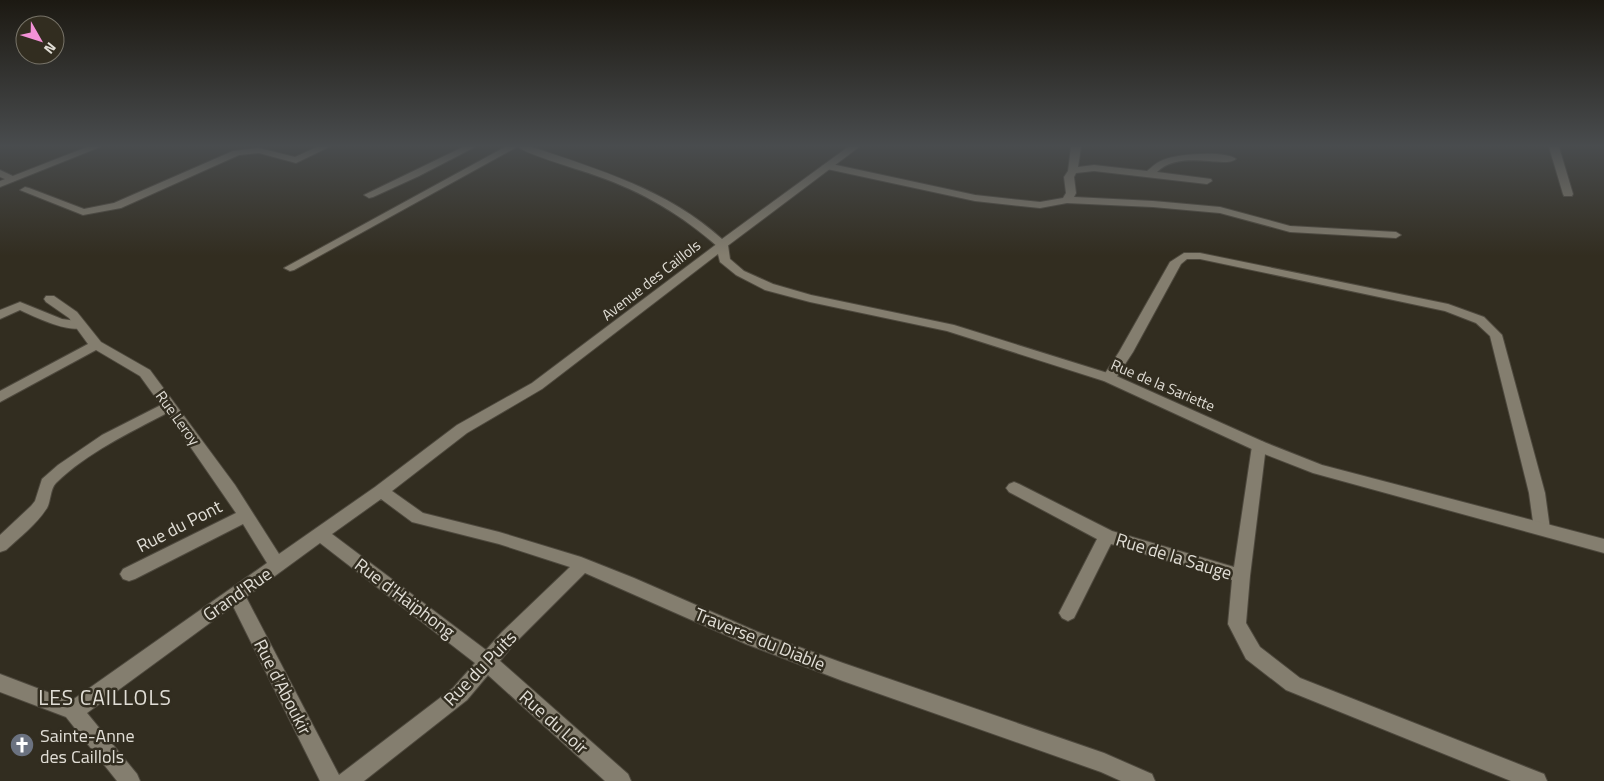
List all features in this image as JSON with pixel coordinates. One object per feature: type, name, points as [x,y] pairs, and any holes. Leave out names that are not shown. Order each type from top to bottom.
[{"type":"street","points":[[24,190],[83,212],[117,206],[168,183]]},
{"type":"street","points":[[369,195],[395,183]]},
{"type":"street","points":[[290,268],[445,183]]},
{"type":"street","points":[[629,183],[705,228],[722,245]]},
{"type":"street","name":"Avenue des Caillols","points":[[462,429],[536,386],[804,183]]},
{"type":"street","points":[[908,183],[975,198],[1040,205],[1067,200],[1153,204],[1220,210],[1290,229],[1396,235]]},
{"type":"street","points":[[1067,200],[1071,193],[1070,183]]},
{"type":"street","points":[[1565,183],[1568,194]]},
{"type":"street","name":"Rue de la Sariette","points":[[722,245],[724,260],[740,273],[768,287],[810,298],[950,328],[1109,378],[1258,446],[1318,469],[1604,546]]},
{"type":"street","points":[[1109,378],[1126,352],[1176,262],[1184,256],[1200,256],[1448,308],[1480,320],[1496,335],[1537,493],[1542,529]]},
{"type":"street","name":"Rue Leroy","points":[[50,299],[73,315],[96,345],[145,373],[230,489],[277,565]]},
{"type":"street","points":[[0,315],[20,306],[59,322],[80,325]]},
{"type":"street","points":[[0,397],[96,345]]},
{"type":"street","points":[[0,545],[26,522],[43,502],[43,492],[48,482],[94,446],[170,406]]},
{"type":"street","name":"Grand'Rue","points":[[73,711],[381,491],[462,429]]},
{"type":"street","points":[[1258,446],[1241,576],[1237,624],[1253,653],[1293,684],[1537,781]]},
{"type":"street","name":"Rue de la Sauge","points":[[1014,488],[1107,536],[1241,576]]},
{"type":"street","name":"Traverse du Diable","points":[[381,491],[418,518],[500,538],[628,582],[752,638],[843,672],[1104,763],[1145,781]]},
{"type":"street","name":"Rue du Pont","points":[[129,574],[246,515]]},
{"type":"street","name":"Rue d'Haïphong","points":[[320,534],[470,646],[488,663]]},
{"type":"street","name":"Rue de la Sauge","points":[[1068,613],[1107,536]]},
{"type":"street","name":"Rue du Puits","points":[[347,781],[460,694],[508,638],[583,566]]},
{"type":"street","name":"Rue d'Aboukir","points":[[236,594],[331,781]]},
{"type":"street","name":"Rue du Loir","points":[[488,663],[621,781]]},
{"type":"street","points":[[0,683],[73,711],[130,781]]},
{"type":"place","name":"Sainte-Anne des Caillols","points":[[22,745]]},
{"type":"district","name":"LES CAILLOLS","points":[[105,697]]}]
